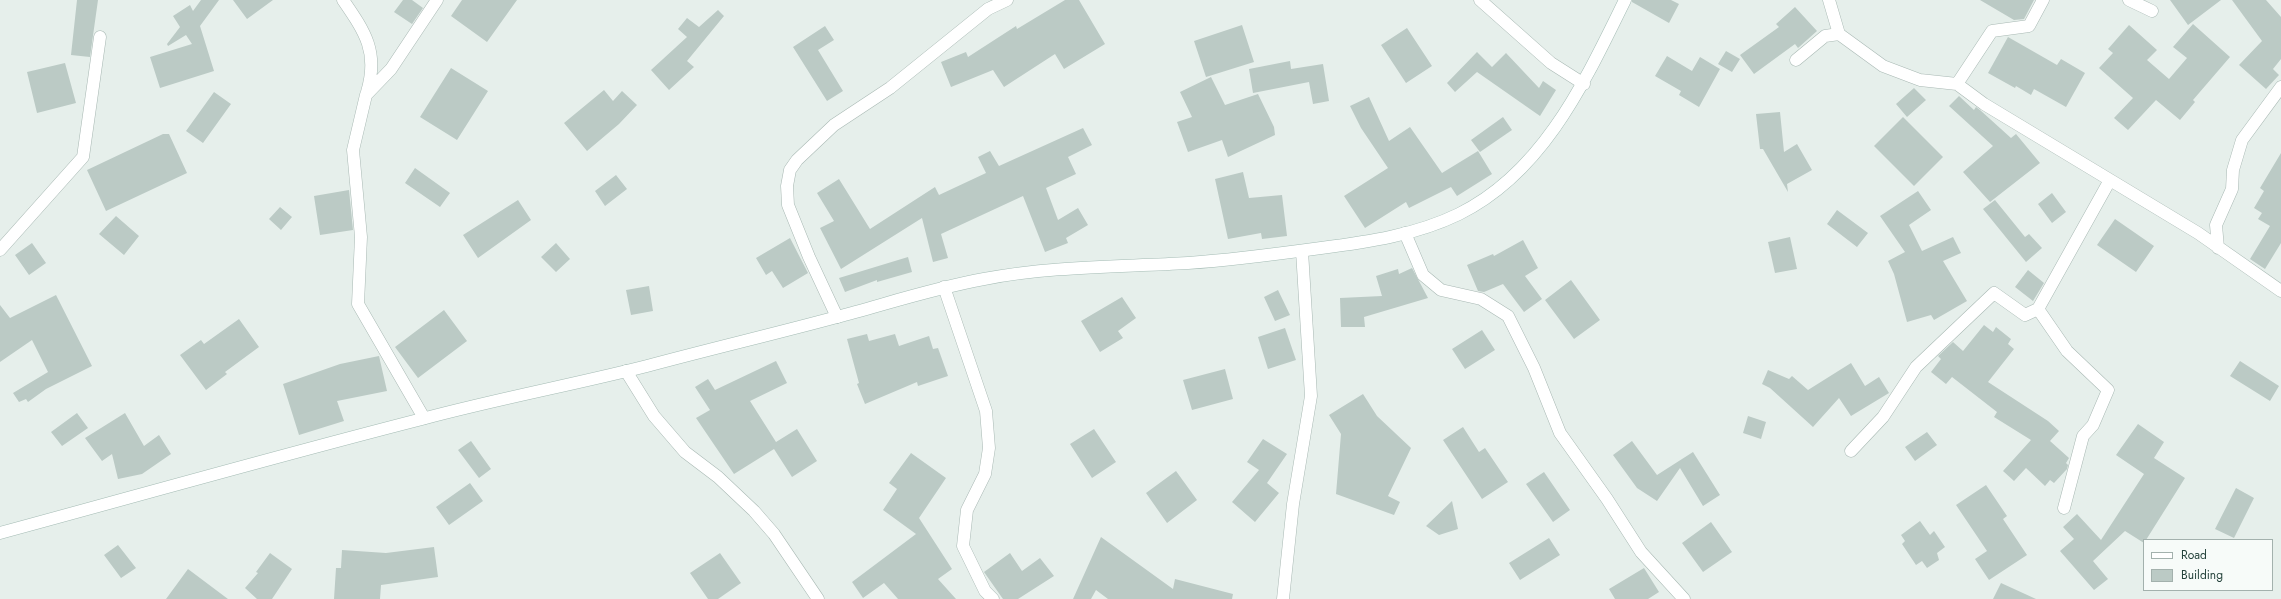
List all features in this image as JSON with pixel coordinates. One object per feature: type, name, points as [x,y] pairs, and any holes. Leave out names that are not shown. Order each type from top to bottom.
[{"type":"street","points":[[343,0],[364,31],[372,56],[372,74],[353,150],[360,237],[358,304],[424,418]]},
{"type":"street","points":[[366,95],[391,69],[437,0]]},
{"type":"street","points":[[837,317],[809,257],[788,205],[787,186],[790,170],[797,160],[834,125],[890,88],[988,9],[1007,0]]},
{"type":"street","points":[[1480,0],[1551,63],[1584,84]]},
{"type":"street","points":[[0,533],[424,418],[626,371],[837,317],[944,287],[988,278],[1052,270],[1193,263],[1302,251],[1371,241],[1434,224],[1463,212],[1496,189],[1526,164],[1550,134],[1584,84],[1625,0]]},
{"type":"street","points":[[1829,0],[1839,34],[1883,66],[1920,80],[1957,84],[1984,104],[2198,233],[2281,291]]},
{"type":"street","points":[[1957,84],[1992,31],[2029,26],[2043,0]]},
{"type":"street","points":[[2129,0],[2152,11]]},
{"type":"street","points":[[1796,60],[1813,48],[1825,36],[1839,34]]},
{"type":"street","points":[[0,250],[83,157],[100,37]]},
{"type":"street","points":[[2218,248],[2216,225],[2232,189],[2233,170],[2242,140],[2281,87]]},
{"type":"street","points":[[1851,451],[1883,417],[1916,367],[1994,293],[2025,315],[2038,308],[2110,180]]},
{"type":"street","points":[[1405,233],[1424,275],[1441,290],[1481,299],[1508,316],[1534,368],[1560,433],[1607,499],[1641,552],[1684,599]]},
{"type":"street","points":[[1283,599],[1293,504],[1311,396],[1302,251]]},
{"type":"street","points":[[944,287],[986,411],[989,448],[985,474],[967,510],[963,546],[985,591],[993,599]]},
{"type":"street","points":[[2038,308],[2067,352],[2108,390],[2093,425],[2083,436],[2064,508]]},
{"type":"street","points":[[626,371],[654,416],[685,452],[723,482],[754,511],[774,534],[818,599]]},
{"type":"building","points":[[77,0],[98,0],[90,57],[71,55]]},
{"type":"building","points":[[201,0],[219,0],[200,26],[214,71],[160,88],[150,57],[192,44],[186,35],[168,46],[167,44],[180,27],[173,16],[190,5],[193,11]]},
{"type":"building","points":[[233,0],[273,0],[247,19]]},
{"type":"building","points":[[403,0],[412,0],[423,8],[412,24],[394,12]]},
{"type":"building","points":[[462,0],[517,0],[487,42],[451,16]]},
{"type":"building","points":[[1065,0],[1079,0],[1105,44],[1064,69],[1055,54],[1004,87],[993,70],[951,87],[941,62],[966,52],[968,57],[1016,26],[1017,29]]},
{"type":"building","points":[[1632,0],[1671,0],[1679,4],[1669,23],[1632,2]]},
{"type":"building","points":[[1980,0],[2034,0],[2024,19],[2014,20]]},
{"type":"building","points":[[2170,0],[2221,0],[2188,25]]},
{"type":"building","points":[[2232,0],[2266,0],[2281,17],[2281,59],[2273,69],[2279,75],[2266,89],[2239,65],[2262,41]]},
{"type":"building","points":[[1795,7],[1817,31],[1798,48],[1795,44],[1754,74],[1740,55],[1779,27],[1776,24]]},
{"type":"building","points":[[718,10],[724,16],[687,61],[694,67],[669,90],[651,70],[687,37],[678,29],[687,18],[699,27]]},
{"type":"building","points":[[2193,24],[2230,57],[2193,100],[2195,102],[2180,120],[2156,100],[2128,130],[2114,118],[2133,98],[2099,68],[2113,53],[2108,49],[2129,25],[2157,50],[2147,60],[2169,79],[2187,58],[2173,47]]},
{"type":"building","points":[[1242,25],[1254,62],[1206,77],[1194,41]]},
{"type":"building","points":[[825,26],[834,40],[818,50],[843,91],[827,101],[793,47]]},
{"type":"building","points":[[1407,28],[1432,66],[1406,83],[1381,45]]},
{"type":"building","points":[[2008,37],[2057,65],[2061,59],[2085,73],[2066,107],[2034,89],[2031,95],[1988,73]]},
{"type":"building","points":[[1726,51],[1740,59],[1732,72],[1718,64]]},
{"type":"building","points":[[1477,52],[1492,67],[1506,53],[1539,88],[1543,81],[1556,90],[1540,116],[1477,72],[1455,92],[1447,83]]},
{"type":"building","points":[[1667,56],[1692,71],[1700,57],[1720,69],[1699,107],[1679,95],[1681,91],[1655,76]]},
{"type":"building","points":[[1290,61],[1291,69],[1323,64],[1329,101],[1313,104],[1309,82],[1253,93],[1249,69]]},
{"type":"building","points":[[65,63],[76,103],[37,113],[27,72]]},
{"type":"building","points":[[451,68],[488,91],[457,140],[420,117]]},
{"type":"building","points":[[1211,77],[1225,105],[1258,94],[1274,127],[1275,135],[1228,157],[1222,140],[1188,152],[1177,122],[1192,117],[1180,92]]},
{"type":"building","points":[[1914,88],[1926,100],[1907,117],[1896,104]]},
{"type":"building","points":[[604,90],[613,101],[622,91],[637,105],[619,124],[587,151],[564,123]]},
{"type":"building","points":[[214,92],[231,104],[203,143],[186,131]]},
{"type":"building","points":[[1959,96],[1974,110],[1976,107],[1980,110],[2011,138],[2016,134],[2040,163],[1990,202],[1963,172],[1993,146],[1949,106]]},
{"type":"building","points":[[1369,97],[1389,141],[1410,127],[1442,173],[1478,151],[1492,174],[1457,196],[1451,187],[1409,208],[1406,202],[1365,228],[1344,196],[1388,168],[1361,128],[1350,106]]},
{"type":"building","points":[[1780,112],[1784,152],[1797,144],[1812,170],[1787,184],[1788,192],[1763,149],[1760,149],[1756,114]]},
{"type":"building","points":[[1503,117],[1512,130],[1480,152],[1471,140]]},
{"type":"building","points":[[1903,117],[1943,157],[1914,186],[1874,146]]},
{"type":"building","points":[[1083,128],[1092,145],[1068,157],[1076,174],[1046,188],[1058,220],[1078,208],[1088,225],[1066,238],[1068,243],[1045,252],[1023,196],[941,234],[948,258],[933,262],[922,218],[841,269],[820,228],[834,221],[817,193],[839,179],[870,229],[935,187],[939,195],[986,173],[978,157],[990,151],[999,166]]},
{"type":"building","points":[[163,134],[169,134],[187,173],[106,211],[87,170]]},
{"type":"building","points":[[2281,153],[2281,243],[2265,269],[2250,259],[2270,226],[2258,219],[2262,213],[2254,208],[2264,191],[2260,188]]},
{"type":"building","points":[[415,168],[450,193],[440,207],[405,183]]},
{"type":"building","points":[[1243,172],[1249,198],[1282,195],[1287,236],[1262,239],[1261,233],[1228,239],[1215,179]]},
{"type":"building","points":[[616,175],[627,189],[605,206],[595,191]]},
{"type":"building","points":[[349,190],[353,230],[320,235],[314,196]]},
{"type":"building","points":[[1918,191],[1931,210],[1909,225],[1922,251],[1953,237],[1961,253],[1943,261],[1967,301],[1934,320],[1931,315],[1907,322],[1894,274],[1888,261],[1905,252],[1880,216]]},
{"type":"building","points":[[2052,193],[2066,212],[2052,223],[2038,204]]},
{"type":"building","points":[[518,200],[531,220],[478,258],[463,235]]},
{"type":"building","points":[[1995,200],[2025,237],[2029,234],[2042,248],[2026,262],[1983,209]]},
{"type":"building","points":[[280,207],[292,217],[281,230],[269,219]]},
{"type":"building","points":[[1837,210],[1868,233],[1857,247],[1827,224]]},
{"type":"building","points":[[116,216],[139,236],[124,255],[99,234]]},
{"type":"building","points":[[2115,219],[2154,246],[2136,272],[2097,245]]},
{"type":"building","points":[[1790,237],[1797,269],[1775,273],[1768,242]]},
{"type":"building","points":[[790,238],[808,273],[783,288],[772,271],[766,275],[756,258]]},
{"type":"building","points":[[1523,240],[1538,268],[1525,276],[1542,299],[1524,312],[1503,284],[1484,292],[1478,291],[1467,265],[1493,254],[1494,256]]},
{"type":"building","points":[[32,243],[46,263],[29,275],[15,255]]},
{"type":"building","points":[[556,243],[570,259],[556,272],[541,257]]},
{"type":"building","points":[[908,257],[912,272],[877,282],[877,280],[845,292],[839,278]]},
{"type":"building","points":[[1412,268],[1428,298],[1364,317],[1365,327],[1341,327],[1340,298],[1382,296],[1376,276],[1398,269],[1399,274]]},
{"type":"building","points":[[2028,270],[2044,283],[2033,301],[2015,287]]},
{"type":"building","points":[[1571,280],[1600,320],[1574,339],[1545,300]]},
{"type":"building","points":[[649,286],[653,311],[631,315],[626,290]]},
{"type":"building","points":[[1278,290],[1290,315],[1275,321],[1264,297]]},
{"type":"building","points":[[56,295],[92,366],[46,389],[28,402],[26,399],[19,402],[13,393],[48,372],[32,340],[0,362],[0,305],[10,318]]},
{"type":"building","points":[[1122,297],[1136,318],[1118,331],[1123,338],[1100,352],[1081,321]]},
{"type":"building","points":[[444,310],[467,341],[418,378],[395,347]]},
{"type":"building","points":[[239,319],[259,347],[225,372],[227,374],[206,390],[180,355],[201,340],[204,344]]},
{"type":"building","points":[[1984,325],[1993,332],[1996,327],[2011,339],[2008,344],[2014,349],[1988,382],[2048,421],[2059,431],[2050,441],[2069,458],[2066,463],[2068,465],[2067,469],[2054,483],[2050,480],[2045,486],[2026,468],[2014,481],[2003,471],[2031,440],[1994,417],[1997,412],[1952,377],[1946,384],[1931,372],[1941,359],[1938,356],[1953,342],[1963,351]]},
{"type":"building","points":[[1285,328],[1296,360],[1268,369],[1258,337]]},
{"type":"building","points":[[1482,330],[1495,350],[1465,369],[1452,349]]},
{"type":"building","points":[[867,334],[869,341],[895,334],[899,346],[929,336],[933,349],[938,348],[948,376],[918,386],[917,382],[865,404],[857,384],[859,383],[847,339]]},
{"type":"building","points":[[379,356],[387,391],[337,401],[344,421],[299,435],[283,384],[340,364]]},
{"type":"building","points":[[776,361],[787,383],[750,401],[776,442],[797,429],[817,461],[792,477],[774,449],[734,474],[696,418],[710,410],[695,387],[708,379],[715,390]]},
{"type":"building","points":[[2240,361],[2279,386],[2270,401],[2230,376]]},
{"type":"building","points":[[1851,363],[1865,386],[1879,377],[1889,393],[1851,416],[1839,398],[1813,427],[1770,388],[1762,384],[1768,370],[1789,379],[1792,376],[1808,390]]},
{"type":"building","points":[[1225,369],[1233,399],[1192,410],[1183,380]]},
{"type":"building","points":[[1363,394],[1377,416],[1411,448],[1388,496],[1400,502],[1394,515],[1336,494],[1341,434],[1329,415]]},
{"type":"building","points":[[77,413],[88,428],[62,446],[51,432]]},
{"type":"building","points":[[125,413],[144,446],[159,435],[171,454],[142,474],[118,479],[112,454],[102,461],[85,438]]},
{"type":"building","points":[[1748,416],[1766,422],[1761,439],[1743,433]]},
{"type":"building","points":[[2138,424],[2164,442],[2154,458],[2185,478],[2147,539],[2143,539],[2143,542],[2125,531],[2093,561],[2108,579],[2094,590],[2060,551],[2074,539],[2063,527],[2077,514],[2101,540],[2144,474],[2116,455]]},
{"type":"building","points":[[1463,427],[1479,452],[1485,448],[1508,482],[1482,499],[1443,440]]},
{"type":"building","points":[[1094,429],[1116,462],[1092,478],[1070,444]]},
{"type":"building","points":[[1927,432],[1937,445],[1915,461],[1905,447]]},
{"type":"building","points":[[1263,439],[1287,454],[1267,483],[1279,493],[1255,522],[1232,502],[1259,470],[1247,462]]},
{"type":"building","points":[[471,441],[491,469],[479,478],[458,450]]},
{"type":"building","points":[[1632,441],[1657,475],[1693,452],[1720,495],[1703,506],[1680,468],[1657,501],[1637,488],[1613,455]]},
{"type":"building","points":[[911,453],[946,478],[919,518],[952,569],[938,579],[956,599],[898,599],[884,583],[863,598],[852,582],[916,534],[883,510],[897,489],[889,483]]},
{"type":"building","points":[[1176,471],[1197,500],[1167,523],[1146,493]]},
{"type":"building","points":[[1544,472],[1570,510],[1553,522],[1526,484]]},
{"type":"building","points":[[470,483],[483,501],[449,525],[436,507]]},
{"type":"building","points":[[1986,485],[2007,516],[2003,519],[2027,555],[1989,580],[1975,559],[1987,551],[1956,505]]},
{"type":"building","points":[[2236,488],[2254,498],[2234,538],[2215,529]]},
{"type":"building","points":[[1452,501],[1458,529],[1439,535],[1426,526]]},
{"type":"building","points":[[1920,521],[1930,535],[1934,531],[1945,547],[1937,553],[1939,560],[1927,568],[1922,561],[1916,565],[1902,544],[1905,541],[1901,535]]},
{"type":"building","points":[[1711,522],[1732,552],[1703,572],[1682,543]]},
{"type":"building","points":[[1101,537],[1173,589],[1175,579],[1233,594],[1232,599],[1108,599],[1096,590],[1091,599],[1073,599]]},
{"type":"building","points":[[1549,538],[1560,555],[1520,580],[1509,563]]},
{"type":"building","points":[[118,545],[136,568],[121,578],[104,555]]},
{"type":"building","points":[[434,547],[438,577],[381,585],[380,599],[334,599],[336,568],[341,568],[342,550],[386,553]]},
{"type":"building","points":[[270,553],[292,569],[272,599],[257,599],[245,588],[258,573],[256,572]]},
{"type":"building","points":[[720,553],[741,583],[718,599],[708,599],[690,573]]},
{"type":"building","points":[[1010,553],[1022,571],[1040,558],[1054,576],[1018,599],[1003,599],[984,572]]},
{"type":"building","points":[[1644,568],[1659,592],[1648,599],[1615,599],[1609,589]]},
{"type":"building","points":[[188,569],[228,599],[166,599]]},
{"type":"building","points":[[2001,583],[2036,599],[1993,599]]}]
